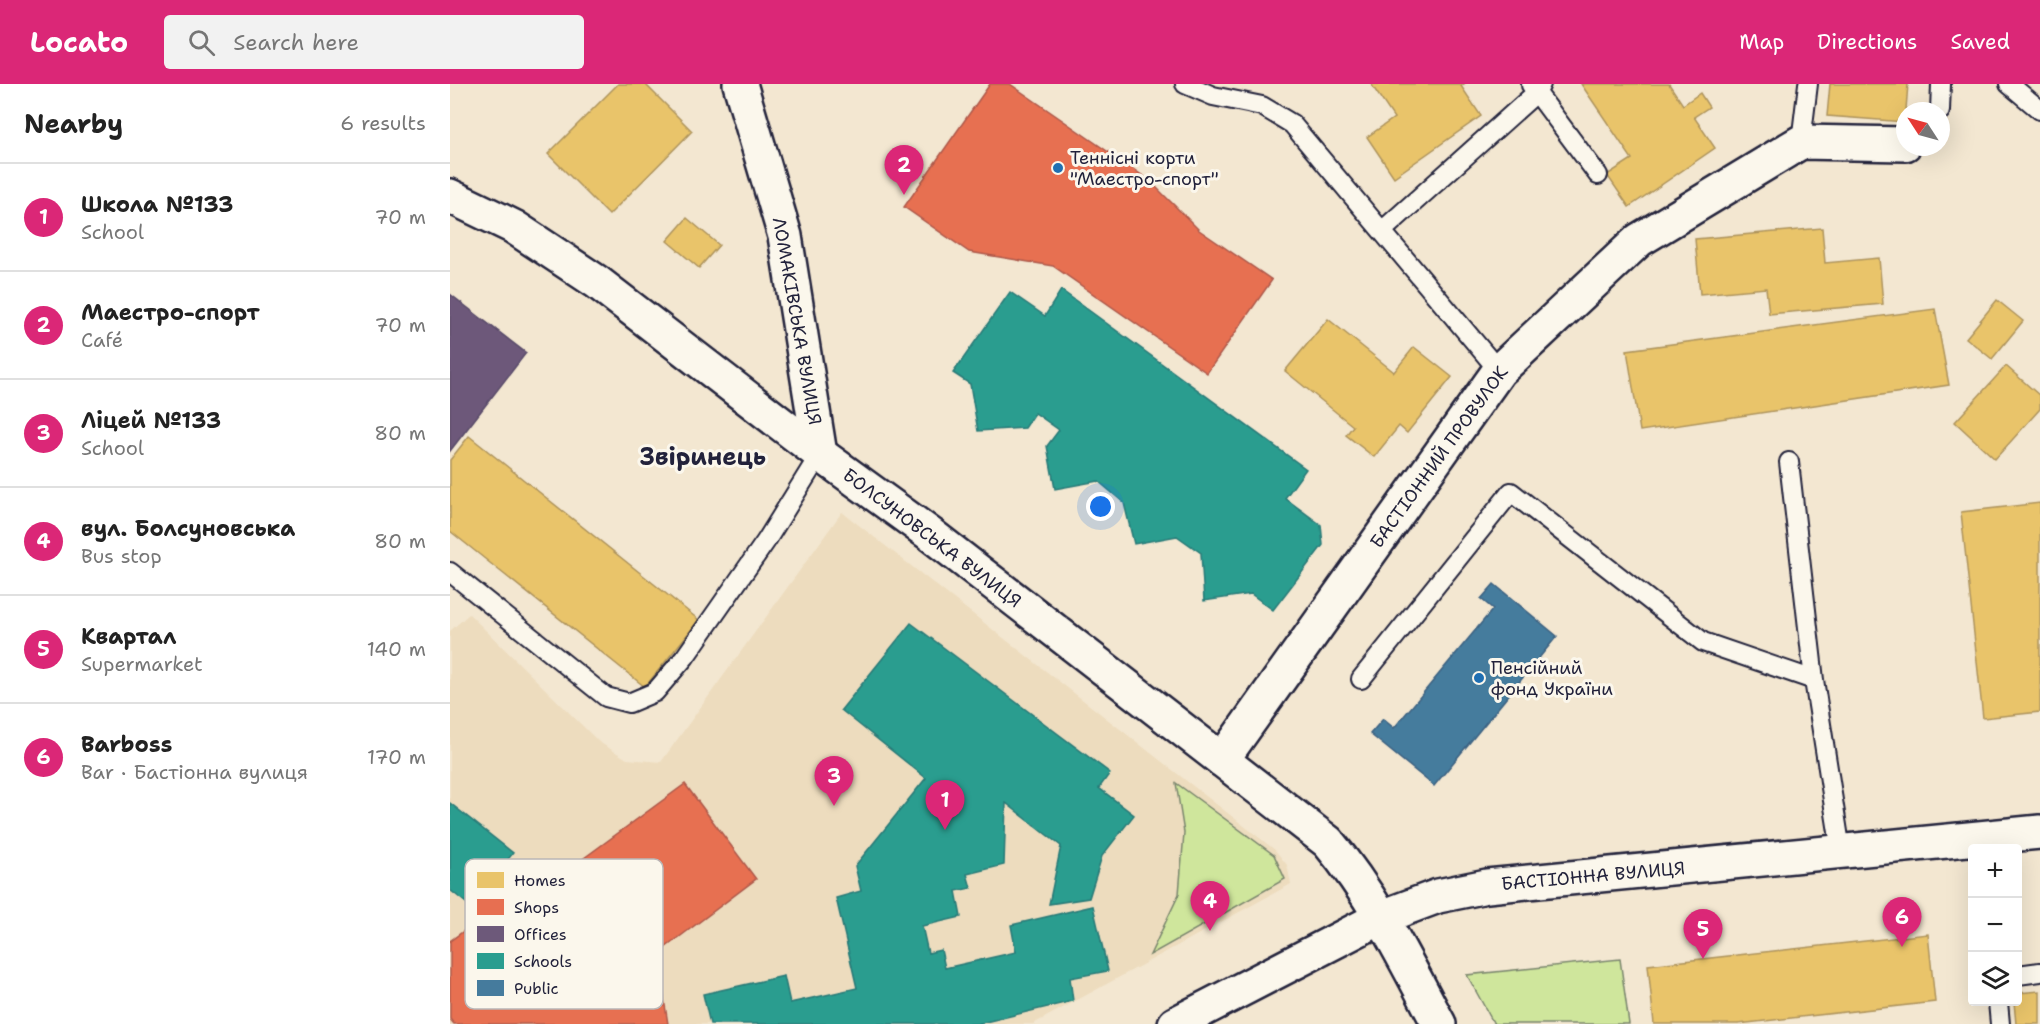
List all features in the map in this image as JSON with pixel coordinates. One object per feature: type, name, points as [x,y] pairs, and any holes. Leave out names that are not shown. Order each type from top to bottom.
[{"type":"street","name":"ЛОМАКІВСЬКА ВУЛИЦЯ","points":[[740,84],[785,236],[820,454]]},
{"type":"street","points":[[1802,142],[1896,144]]},
{"type":"street","name":"БАСТІОННИЙ ПРОВУЛОК","points":[[1221,760],[1499,371],[1639,240],[1802,142]]},
{"type":"street","name":"БОЛСУНОВСЬКА ВУЛИЦЯ","points":[[450,196],[514,227],[597,282],[820,454],[930,534],[1328,842],[1358,880],[1382,916],[1438,1024]]},
{"type":"street","name":"БАСТІОННА ВУЛИЦЯ","points":[[1175,1024],[1382,916],[1438,896],[1487,886],[2040,832]]},
{"type":"lane","points":[[1185,84],[1213,96],[1262,106],[1292,124],[1499,371]]},
{"type":"lane","points":[[1213,96],[1227,84]]},
{"type":"lane","points":[[1940,102],[1941,84]]},
{"type":"lane","points":[[2009,84],[2040,110]]},
{"type":"lane","points":[[1802,142],[1806,86]]},
{"type":"lane","points":[[1382,231],[1536,87],[1598,175]]},
{"type":"lane","points":[[450,572],[606,697],[629,703],[655,692],[685,657],[766,541],[820,454]]},
{"type":"lane","points":[[1789,462],[1814,680],[1841,851]]},
{"type":"lane","points":[[1361,679],[1511,492],[1702,642],[1814,680]]},
{"type":"lane","points":[[2022,974],[2040,972]]},
{"type":"lane","points":[[1998,1006],[2000,1024]]},
{"type":"shaded area","points":[[842,512],[1275,850],[1287,865],[1291,884],[1033,1024],[450,1024],[450,631],[469,614],[599,742],[627,759],[661,762]]},
{"type":"green space","points":[[1176,783],[1274,855],[1285,879],[1150,955],[1179,894],[1184,833]]},
{"type":"green space","points":[[1620,959],[1629,1024],[1494,1024],[1467,975]]},
{"type":"building: Homes","points":[[618,84],[645,84],[692,131],[609,215],[548,154]]},
{"type":"building: Homes","points":[[1371,84],[1464,84],[1461,86],[1481,116],[1394,177],[1367,137],[1394,118]]},
{"type":"building: Homes","points":[[1581,84],[1669,84],[1683,105],[1700,93],[1709,107],[1694,117],[1715,148],[1629,207],[1607,175],[1632,159]]},
{"type":"building: Homes","points":[[1830,84],[1908,84],[1907,102],[1896,102],[1896,121],[1827,116]]},
{"type":"building: Homes","points":[[687,218],[719,245],[699,268],[667,241]]},
{"type":"building: Homes","points":[[1822,228],[1825,263],[1879,258],[1883,304],[1769,314],[1766,288],[1700,294],[1695,239]]},
{"type":"building: Homes","points":[[1997,300],[2023,321],[1992,359],[1966,338]]},
{"type":"building: Homes","points":[[1935,309],[1949,385],[1640,431],[1627,350]]},
{"type":"building: Homes","points":[[1328,319],[1394,372],[1414,347],[1452,377],[1407,433],[1399,426],[1374,457],[1346,435],[1353,426],[1285,371]]},
{"type":"building: Homes","points":[[2006,366],[2040,396],[2040,409],[1995,459],[1955,422]]},
{"type":"building: Homes","points":[[469,436],[699,620],[645,687],[450,531],[450,460]]},
{"type":"building: Homes","points":[[2040,503],[2040,712],[1983,718],[1961,512]]},
{"type":"building: Homes","points":[[1928,934],[1935,1002],[1738,1024],[1654,1024],[1648,965]]},
{"type":"building: Homes","points":[[2040,991],[2040,1024],[2016,1024],[2014,1006],[2022,1006],[2022,993]]},
{"type":"building: Shops","points":[[990,84],[1010,84],[1149,180],[1199,230],[1272,280],[1207,373],[1053,266],[969,252],[904,207]]},
{"type":"building: Shops","points":[[685,784],[756,879],[663,949],[663,859],[583,859]]},
{"type":"building: Shops","points":[[465,930],[465,1009],[663,1009],[663,992],[668,1024],[454,1024],[450,1019],[450,941]]},
{"type":"building: Offices","points":[[450,294],[526,353],[450,451]]},
{"type":"building: Schools","points":[[1061,290],[1306,469],[1285,498],[1321,525],[1323,545],[1273,610],[1251,594],[1204,601],[1201,553],[1177,536],[1134,544],[1124,503],[1098,481],[1055,489],[1047,446],[1059,430],[1035,413],[1025,428],[978,431],[970,384],[953,373],[1010,292],[1045,316]]},
{"type":"building: Schools","points":[[911,623],[1110,773],[1099,788],[1134,815],[1102,856],[1089,898],[1049,904],[1061,846],[1006,803],[1004,865],[967,874],[971,888],[956,891],[961,917],[922,926],[928,953],[941,950],[945,968],[1016,952],[1011,925],[1093,906],[1108,971],[1070,978],[1073,1001],[977,1024],[710,1024],[703,994],[784,976],[790,1003],[857,988],[836,898],[861,891],[855,866],[926,778],[841,710]]},
{"type":"building: Schools","points":[[450,803],[513,853],[508,859],[465,859],[465,902],[450,890]]},
{"type":"building: Public","name":"Пенсійний фонд України","points":[[1494,584],[1557,636],[1434,786],[1370,734],[1383,719],[1394,728],[1493,609],[1481,599]]},
{"type":"place","name":"Теннісні корти \"Маестро-спорт\"","points":[[1058,168]]},
{"type":"place","name":"Маестро-спорт","points":[[904,195]]},
{"type":"place","name":"Пенсійний фонд України","points":[[1479,678]]},
{"type":"place","name":"Ліцей №133","points":[[834,806]]},
{"type":"place","name":"Школа №133","points":[[945,830]]},
{"type":"place","name":"вул. Болсуновська","points":[[1210,931]]},
{"type":"place","name":"Barboss","points":[[1902,947]]},
{"type":"place","name":"Квартал","points":[[1703,959]]},
{"type":"district","name":"Звіринець","points":[[703,457]]}]
